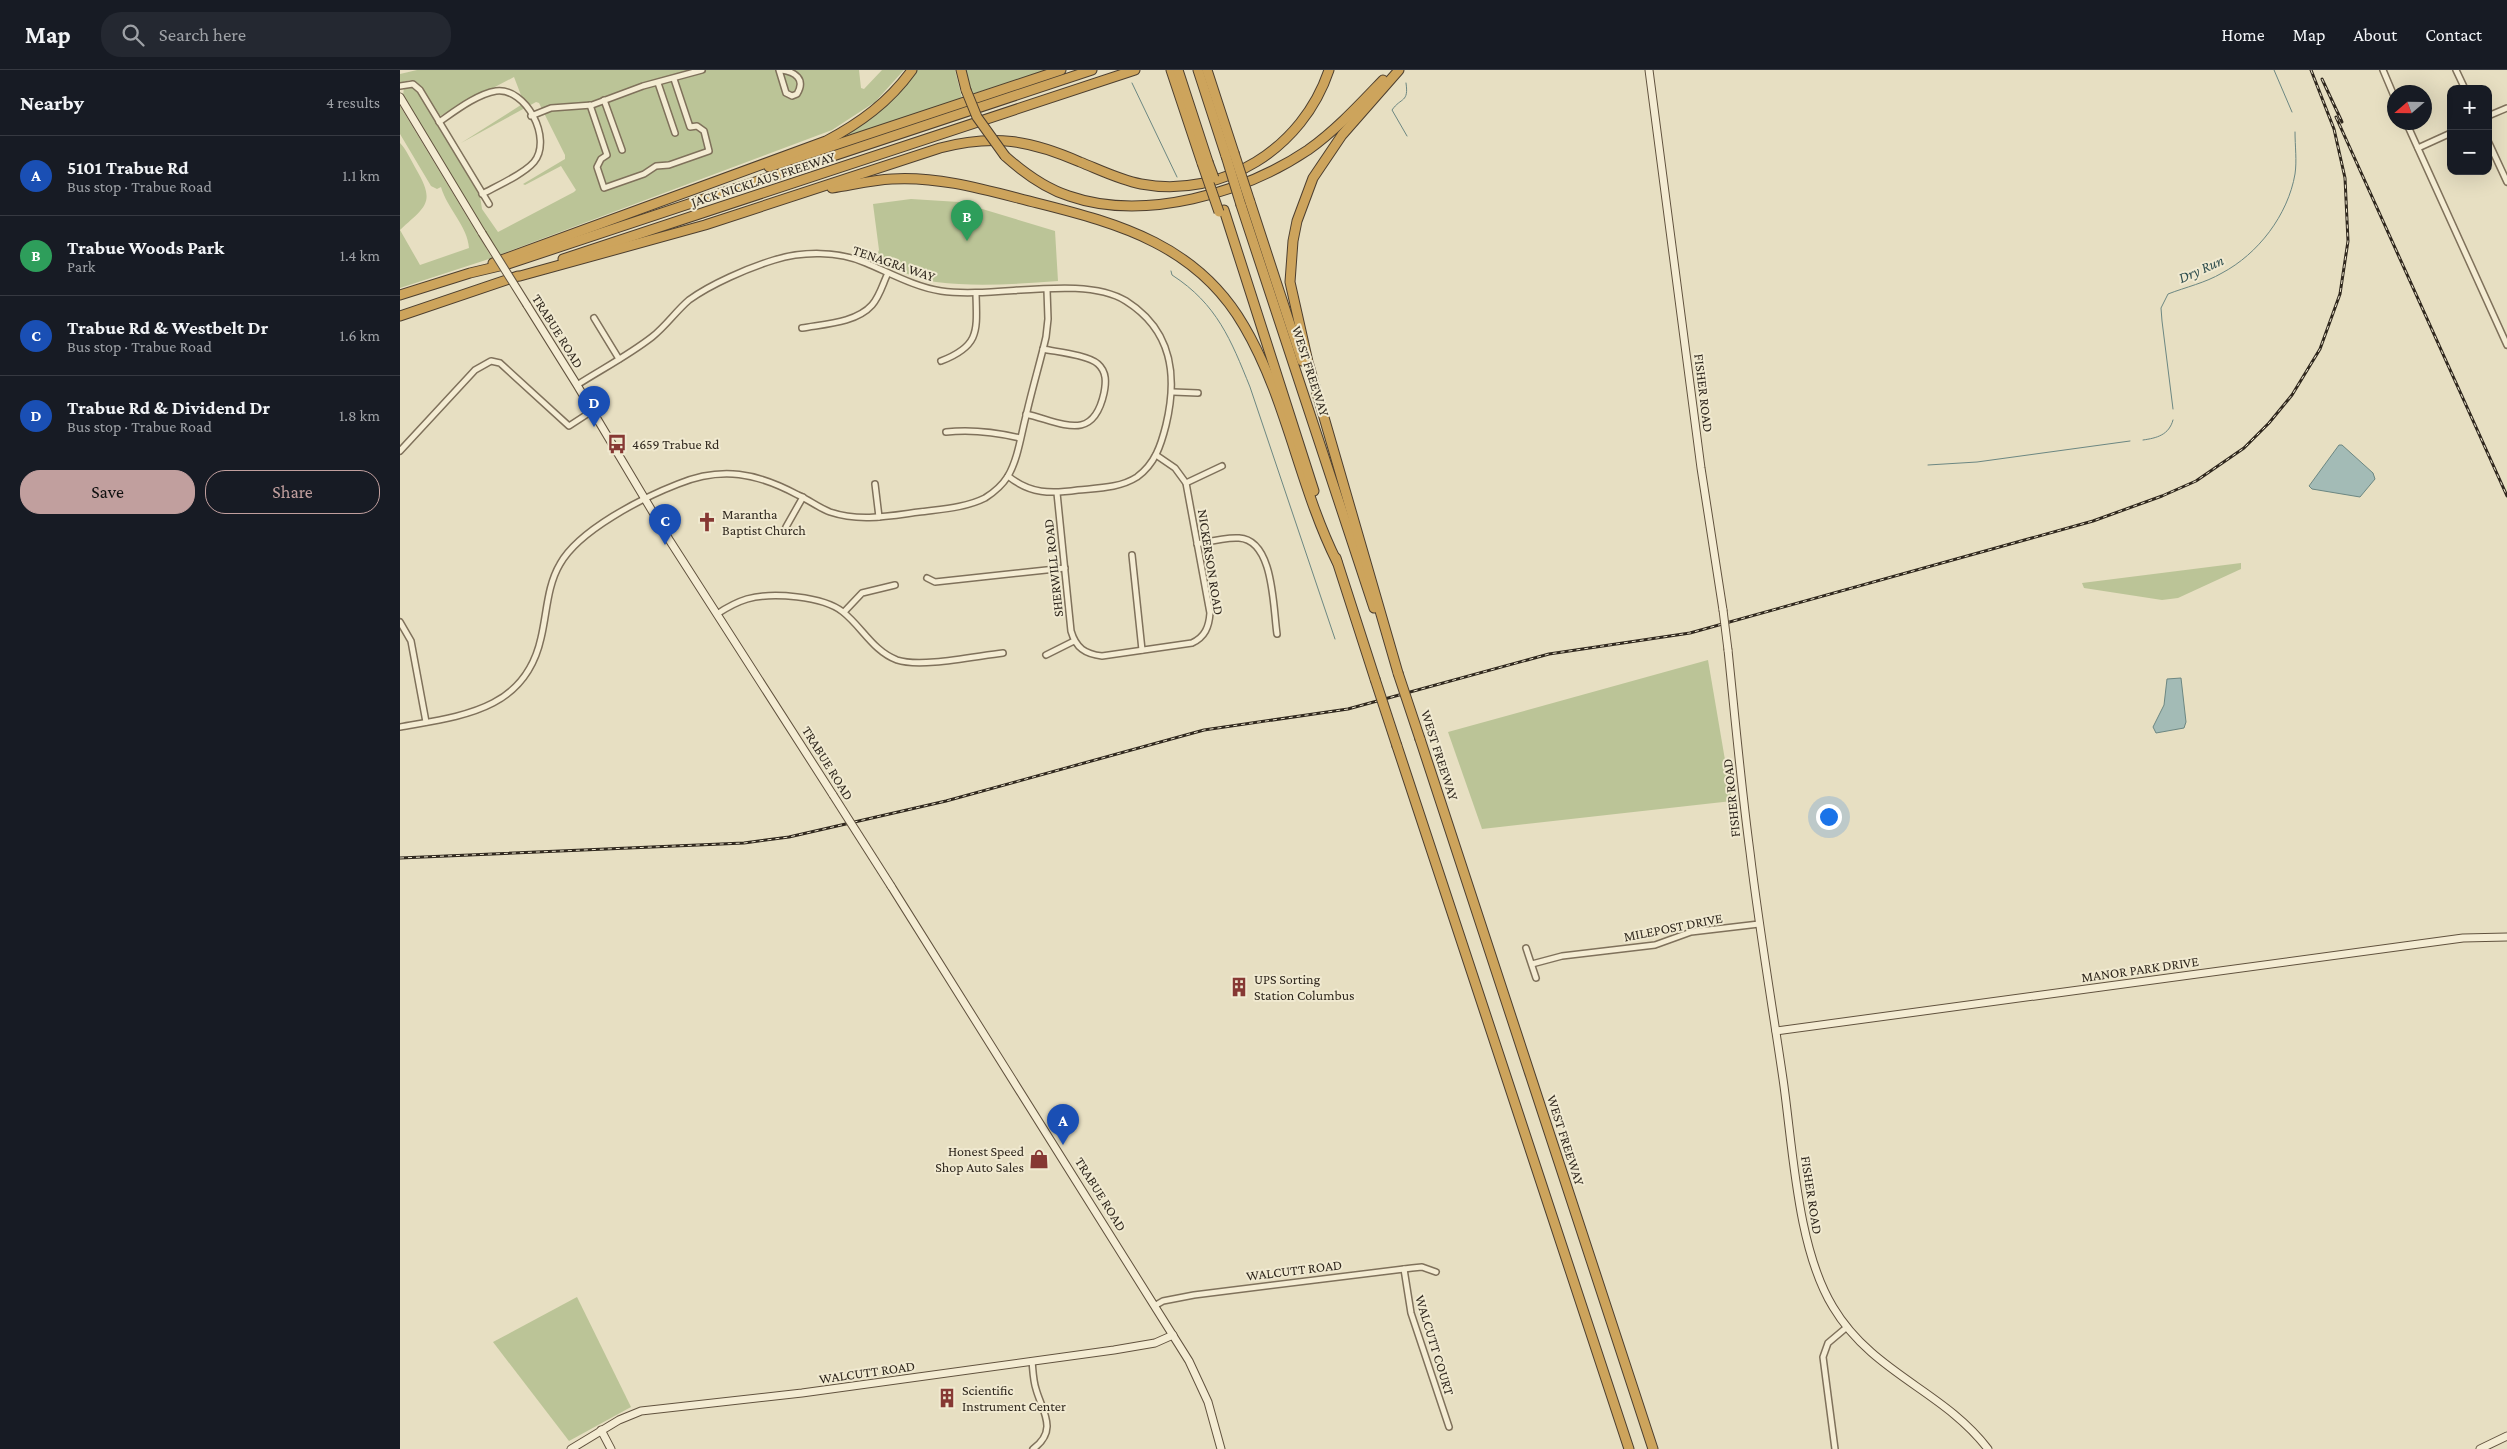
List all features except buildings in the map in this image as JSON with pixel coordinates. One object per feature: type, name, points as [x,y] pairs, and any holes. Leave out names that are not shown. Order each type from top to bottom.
[{"type":"highway","points":[[470,273],[506,257],[812,146],[850,128],[887,99],[912,70]]},
{"type":"highway","points":[[961,70],[966,90],[984,128],[1005,156],[1025,174],[1048,187],[1088,201],[1132,205],[1161,203],[1205,196],[1256,178],[1307,150],[1345,120],[1393,70]]},
{"type":"highway","points":[[734,175],[799,158],[1061,70]]},
{"type":"highway","name":"JACK NICKLAUS FREEWAY","points":[[400,295],[470,273],[508,264],[1092,70]]},
{"type":"highway","name":"JACK NICKLAUS FREEWAY","points":[[400,316],[520,276],[558,261],[1135,70]]},
{"type":"highway","name":"WEST FREEWAY","points":[[1201,70],[1246,203],[1371,599],[1420,739],[1653,1449]]},
{"type":"highway","points":[[520,276],[704,225],[940,148],[988,139],[1032,144],[1140,184],[1174,186],[1203,183],[1242,170],[1282,144],[1310,112],[1328,70]]},
{"type":"highway","points":[[1398,673],[1337,465],[1293,302],[1290,282],[1293,242],[1304,199],[1322,163],[1342,134],[1399,70]]},
{"type":"highway","points":[[1176,74],[1629,1449]]},
{"type":"highway","points":[[807,192],[892,179],[957,184],[1114,223],[1148,238],[1182,257],[1218,290],[1233,307],[1260,356],[1321,531],[1337,562]]},
{"type":"highway","points":[[1246,203],[1337,465]]},
{"type":"highway","points":[[1506,1079],[1518,1128],[1623,1449]]},
{"type":"main road","name":"FISHER ROAD","points":[[1649,70],[1701,468],[1723,610],[1759,924],[1808,1245],[1825,1294],[1847,1327],[1881,1363],[1954,1414],[1988,1449]]},
{"type":"main road","name":"TRABUE ROAD","points":[[400,97],[577,385],[644,500],[1156,1305],[1202,1388],[1221,1449]]},
{"type":"main road","name":"MANOR PARK DRIVE","points":[[1776,1031],[2462,938],[2507,937]]},
{"type":"main road","name":"WALCUTT ROAD","points":[[571,1449],[627,1416],[641,1411],[802,1394],[1155,1343],[1173,1335]]},
{"type":"main road","points":[[602,1430],[611,1449]]},
{"type":"main road","points":[[2480,1449],[2507,1436]]},
{"type":"street","points":[[531,116],[551,108],[590,105],[702,70]]},
{"type":"street","points":[[781,70],[792,71],[796,74],[800,86],[797,94],[792,96],[786,93],[781,70]]},
{"type":"street","points":[[2382,70],[2389,85]]},
{"type":"street","points":[[2456,70],[2463,85]]},
{"type":"street","points":[[590,105],[607,155],[599,161],[597,166],[604,188],[644,174],[656,166],[669,165],[709,151],[704,131],[697,126],[690,127],[674,79]]},
{"type":"street","points":[[658,83],[675,133]]},
{"type":"street","points":[[400,86],[410,84],[418,87],[489,204]]},
{"type":"street","points":[[439,122],[484,94],[496,91],[516,96],[531,116],[540,139],[540,149],[535,160],[482,194]]},
{"type":"street","points":[[604,100],[622,150]]},
{"type":"street","points":[[2492,114],[2507,108]]},
{"type":"street","points":[[2410,130],[2507,345]]},
{"type":"street","points":[[2418,148],[2447,135]]},
{"type":"street","points":[[2492,150],[2507,182]]},
{"type":"street","name":"TENAGRA WAY","points":[[577,385],[655,335],[689,301],[709,288],[774,260],[819,254],[834,255],[863,262],[888,273],[939,290],[976,294],[1072,288],[1099,290],[1118,297],[1136,308],[1147,318],[1162,339],[1170,366],[1172,392],[1156,456]]},
{"type":"street","points":[[802,328],[843,320],[862,313],[876,300],[888,273]]},
{"type":"street","points":[[400,727],[485,708],[513,689],[528,670],[536,654],[552,581],[567,552],[588,533],[644,500],[692,478],[728,473],[769,480],[827,511],[857,518],[880,517],[972,503],[987,497],[1008,476],[1020,438],[1043,349],[1048,319],[1047,290]]},
{"type":"street","points":[[941,361],[957,355],[971,344],[977,327],[976,294]]},
{"type":"street","points":[[594,318],[619,359]]},
{"type":"street","points":[[1026,414],[1074,426],[1084,425],[1093,420],[1099,412],[1104,396],[1106,378],[1098,364],[1043,349]]},
{"type":"street","points":[[400,451],[475,370],[491,361],[500,363],[569,426],[592,411]]},
{"type":"street","points":[[1172,392],[1198,393]]},
{"type":"street","points":[[946,432],[965,430],[995,432],[1020,438]]},
{"type":"street","points":[[1008,476],[1030,490],[1057,493],[1107,487],[1128,482],[1143,472],[1156,456],[1175,468],[1186,483],[1222,466]]},
{"type":"street","name":"NICKERSON ROAD","points":[[1074,641],[1081,650],[1091,655],[1102,656],[1192,643],[1199,640],[1208,628],[1210,613],[1186,483]]},
{"type":"street","points":[[875,484],[880,517]]},
{"type":"street","name":"SHERWILL ROAD","points":[[1057,493],[1074,641]]},
{"type":"street","points":[[786,527],[803,497]]},
{"type":"street","points":[[1197,544],[1240,538],[1248,540],[1261,549],[1267,564],[1277,634]]},
{"type":"street","points":[[1132,555],[1142,650]]},
{"type":"street","points":[[927,578],[935,582],[1065,568]]},
{"type":"street","points":[[844,612],[862,594],[895,585]]},
{"type":"street","points":[[717,614],[748,599],[769,597],[820,600],[844,612],[883,652],[897,660],[919,663],[1003,653]]},
{"type":"street","points":[[400,622],[411,641],[426,722]]},
{"type":"street","points":[[1046,655],[1074,641]]},
{"type":"street","name":"MILEPOST DRIVE","points":[[1532,964],[1562,956],[1655,945],[1691,932],[1759,924]]},
{"type":"street","points":[[1526,948],[1536,978]]},
{"type":"street","name":"WALCUTT ROAD","points":[[1156,1305],[1163,1301],[1194,1295],[1404,1269],[1422,1267],[1436,1272]]},
{"type":"street","name":"WALCUTT COURT","points":[[1404,1269],[1411,1313],[1448,1427]]},
{"type":"street","points":[[1835,1449],[1823,1357],[1828,1343],[1847,1327]]},
{"type":"street","points":[[1032,1361],[1036,1389],[1048,1420],[1042,1438],[1032,1449]]},
{"type":"green space","points":[[417,70],[859,70],[861,88],[864,89],[882,70],[904,70],[875,102],[832,130],[499,255],[403,95],[404,88],[411,86],[415,88],[480,196],[482,209],[498,232],[576,190],[561,166],[525,185],[523,184],[565,159],[565,155],[539,103],[536,102],[461,143],[524,103],[514,77],[438,117],[417,83],[410,80],[400,83],[400,74]]},
{"type":"green space","points":[[915,70],[955,70],[962,98],[835,142],[834,139]]},
{"type":"green space","points":[[965,70],[1049,70],[972,94]]},
{"type":"green space","points":[[400,106],[492,258],[400,288],[400,230],[420,265],[469,248],[465,233],[441,187],[437,189],[431,186],[400,134]]},
{"type":"green space","points":[[400,143],[422,180],[427,197],[422,209],[400,230]]},
{"type":"green space","points":[[911,199],[959,202],[1055,231],[1058,281],[981,285],[951,284],[928,281],[875,260],[879,250],[873,204]]},
{"type":"green space","points":[[2241,563],[2241,569],[2178,598],[2162,600],[2084,588],[2082,583]]},
{"type":"green space","points":[[1708,660],[1732,801],[1482,829],[1448,732]]},
{"type":"green space","points":[[577,1297],[631,1407],[569,1441],[493,1342]]},
{"type":"water","points":[[2339,445],[2342,445],[2373,473],[2375,479],[2360,497],[2312,489],[2309,486]]},
{"type":"water","points":[[2181,678],[2186,722],[2184,728],[2156,733],[2153,727],[2164,705],[2167,679]]},
{"type":"waterway","name":"Dry Run","points":[[2274,70],[2292,112]]},
{"type":"waterway","points":[[1132,83],[1177,177]]},
{"type":"waterway","points":[[1406,83],[1407,89],[1404,99],[1392,110],[1407,136]]},
{"type":"waterway","name":"Dry Run","points":[[2173,409],[2161,308],[2168,294],[2209,280],[2222,273],[2248,255],[2269,232],[2286,204],[2295,174],[2295,132]]},
{"type":"waterway","points":[[1171,271],[1172,275],[1187,286],[1211,311],[1221,324],[1236,354],[1250,387],[1335,639]]},
{"type":"waterway","name":"Dry Run","points":[[2143,440],[2162,435],[2169,429],[2173,420]]},
{"type":"waterway","name":"Dry Run","points":[[1928,465],[1977,462],[2130,441]]},
{"type":"railway","points":[[400,858],[744,843],[789,837],[946,801],[1204,730],[1348,709],[1549,654],[1690,633],[2093,521],[2162,496],[2196,481],[2244,448],[2269,423],[2292,395],[2320,349],[2340,294],[2348,241],[2345,178],[2334,129],[2311,70]]},
{"type":"railway","points":[[2322,79],[2342,122]]},
{"type":"railway","points":[[2336,117],[2507,496]]},
{"type":"place","name":"Trabue Woods Park","points":[[967,241]]},
{"type":"place","name":"Trabue Rd & Dividend Dr","points":[[594,427]]},
{"type":"place","name":"4659 Trabue Rd","points":[[617,444]]},
{"type":"place","name":"Marantha Baptist Church","points":[[707,522]]},
{"type":"place","name":"Trabue Rd & Westbelt Dr","points":[[665,545]]},
{"type":"place","name":"UPS Sorting Station Columbus","points":[[1239,987]]},
{"type":"place","name":"5101 Trabue Rd","points":[[1063,1145]]},
{"type":"place","name":"Honest Speed Shop Auto Sales","points":[[1039,1159]]},
{"type":"place","name":"Scientific Instrument Center","points":[[947,1398]]}]
